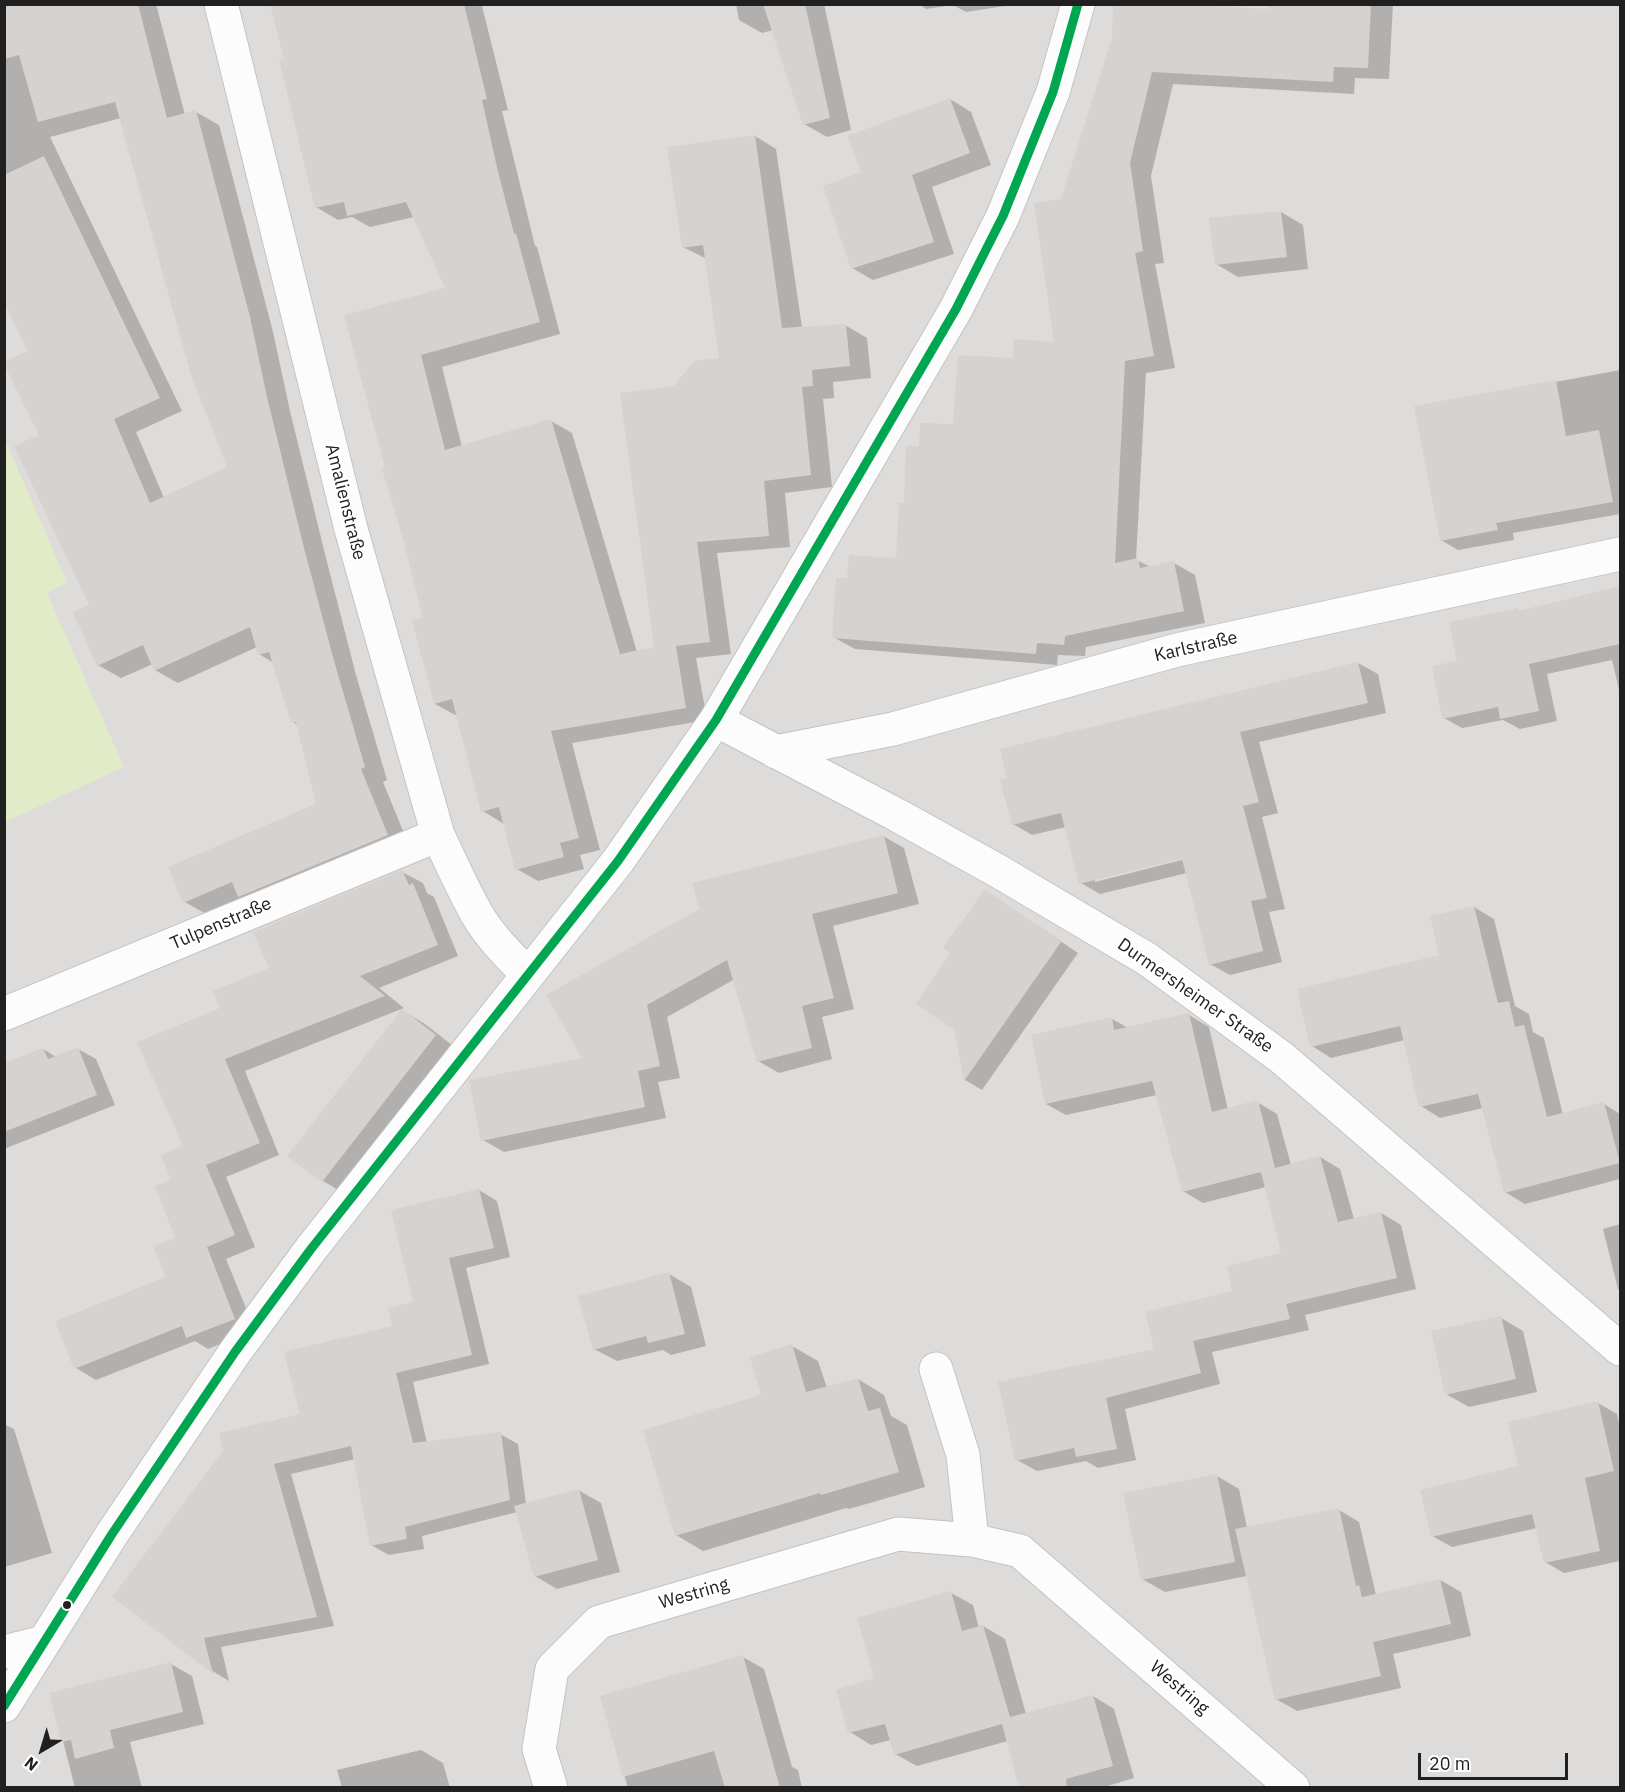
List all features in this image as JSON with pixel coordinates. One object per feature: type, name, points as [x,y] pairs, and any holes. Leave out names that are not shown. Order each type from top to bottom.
[{"type":"street","name":"Amalienstraße","points":[[221,4],[351,529],[438,835],[479,917],[499,945],[527,974]]},
{"type":"street","points":[[4,1706],[143,1485],[235,1352],[311,1249],[618,861],[716,720],[956,309],[1003,216],[1053,92],[1078,4]]},
{"type":"street","name":"Karlstraße","points":[[776,753],[893,729],[1177,650],[1620,554]]},
{"type":"street","name":"Durmersheimer Straße","points":[[716,720],[998,871],[1147,959],[1282,1058],[1620,1349]]},
{"type":"street","name":"Tulpenstraße","points":[[4,1014],[438,835]]},
{"type":"street","points":[[936,1369],[963,1455],[972,1540]]},
{"type":"street","name":"Westring","points":[[551,1788],[539,1749],[552,1669],[599,1622],[898,1534],[972,1540],[1020,1551],[1293,1788]]},
{"type":"street","points":[[4,1652],[44,1642]]},
{"type":"shaded area","points":[[5,5],[1620,5],[1620,1787],[5,1787]]},
{"type":"green space","points":[[5,440],[67,582],[47,593],[124,767],[5,822]]},
{"type":"building","points":[[4,4],[138,4],[167,118],[196,110],[250,317],[303,544],[365,767],[361,769],[388,835],[238,897],[232,882],[183,903],[168,867],[316,804],[296,722],[291,723],[269,652],[258,655],[250,627],[154,671],[143,645],[97,666],[73,612],[89,605],[14,446],[39,435],[4,364],[28,351],[4,302],[4,175],[44,156],[160,398],[114,419],[150,503],[227,467],[191,375],[115,102],[38,122],[19,55],[4,59]]},
{"type":"building","points":[[270,4],[464,4],[487,99],[482,100],[496,163],[540,322],[421,355],[445,450],[551,419],[620,654],[654,647],[620,393],[674,386],[694,361],[719,358],[703,245],[682,248],[667,147],[755,135],[782,328],[846,324],[850,366],[812,370],[813,386],[802,387],[811,475],[764,481],[769,536],[697,542],[710,642],[676,646],[686,708],[551,731],[579,838],[560,843],[564,857],[515,870],[499,807],[481,812],[452,699],[434,704],[412,620],[423,618],[404,542],[382,469],[385,468],[344,315],[445,288],[406,202],[347,216],[344,202],[315,208],[279,60],[284,59]]},
{"type":"building","points":[[763,4],[805,4],[830,118],[803,125]]},
{"type":"building","points":[[1113,4],[1177,4],[1269,9],[1269,4],[1371,4],[1368,68],[1334,67],[1333,82],[1152,72],[1130,163],[1143,251],[1135,253],[1154,356],[1125,361],[1115,563],[1138,558],[1140,568],[1174,561],[1184,611],[1065,636],[1064,645],[1037,643],[1036,654],[832,638],[836,578],[847,578],[849,555],[896,558],[899,503],[904,503],[906,446],[919,446],[920,423],[953,424],[958,355],[1013,358],[1014,339],[1054,342],[1034,203],[1061,199],[1112,38]]},
{"type":"building","points":[[950,98],[970,153],[912,175],[934,242],[851,269],[823,186],[861,172],[847,136]]},
{"type":"building","points":[[1281,211],[1287,257],[1215,265],[1209,218]]},
{"type":"building","points":[[1556,380],[1566,436],[1599,430],[1613,502],[1496,523],[1498,530],[1440,541],[1414,406]]},
{"type":"building","points":[[1620,586],[1620,644],[1529,664],[1539,711],[1500,719],[1498,707],[1442,719],[1432,666],[1457,661],[1449,622],[1518,608],[1518,611]]},
{"type":"building","points":[[1358,662],[1368,703],[1240,732],[1259,802],[1243,806],[1267,898],[1251,901],[1263,951],[1209,965],[1182,859],[1079,884],[1061,813],[1012,825],[1000,780],[1007,778],[1000,749]]},
{"type":"building","points":[[884,835],[898,893],[812,914],[834,998],[802,1006],[812,1048],[757,1062],[727,960],[647,1005],[660,1066],[638,1071],[645,1107],[481,1141],[469,1080],[582,1058],[546,995],[699,909],[692,883]]},
{"type":"building","points":[[402,870],[409,885],[413,883],[438,945],[360,976],[385,996],[225,1059],[260,1143],[206,1165],[235,1235],[207,1247],[235,1319],[186,1338],[182,1326],[74,1369],[55,1321],[166,1277],[153,1246],[175,1238],[155,1186],[171,1180],[161,1155],[183,1146],[137,1042],[220,1008],[213,991],[269,968],[253,932]]},
{"type":"building","points":[[985,889],[1061,942],[964,1081],[954,1030],[916,1004],[950,953],[943,948]]},
{"type":"building","points":[[1474,906],[1498,1003],[1509,1001],[1515,1027],[1524,1025],[1547,1117],[1604,1102],[1620,1163],[1504,1193],[1478,1094],[1419,1107],[1400,1026],[1310,1047],[1297,989],[1439,955],[1430,916]]},
{"type":"building","points":[[402,1009],[436,1035],[322,1182],[287,1156]]},
{"type":"building","points":[[1189,1013],[1212,1112],[1258,1100],[1275,1168],[1320,1156],[1338,1222],[1381,1212],[1397,1278],[1286,1304],[1290,1319],[1193,1341],[1201,1373],[1106,1398],[1117,1449],[1076,1457],[1074,1448],[1015,1461],[998,1382],[1154,1349],[1145,1312],[1232,1291],[1227,1266],[1281,1253],[1261,1172],[1182,1192],[1152,1081],[1045,1104],[1031,1035],[1112,1017],[1114,1030]]},
{"type":"building","points":[[78,1047],[97,1095],[4,1132],[4,1063],[43,1048],[48,1059]]},
{"type":"building","points":[[479,1189],[494,1248],[449,1258],[472,1355],[396,1373],[413,1443],[501,1432],[510,1500],[405,1527],[407,1539],[370,1546],[351,1446],[274,1464],[317,1617],[204,1638],[213,1674],[112,1597],[223,1451],[219,1433],[300,1414],[284,1352],[392,1326],[388,1308],[413,1302],[391,1210]]},
{"type":"building","points":[[669,1272],[685,1334],[648,1343],[646,1336],[593,1350],[578,1296]]},
{"type":"building","points":[[1501,1316],[1516,1379],[1445,1395],[1431,1331]]},
{"type":"building","points":[[792,1344],[806,1392],[858,1378],[868,1411],[880,1408],[899,1472],[675,1536],[643,1430],[761,1395],[750,1357]]},
{"type":"building","points":[[1598,1401],[1614,1471],[1585,1478],[1600,1551],[1544,1563],[1532,1514],[1431,1537],[1420,1490],[1518,1466],[1508,1422]]},
{"type":"building","points":[[1217,1474],[1235,1562],[1141,1580],[1123,1493]]},
{"type":"building","points":[[579,1489],[598,1560],[534,1577],[514,1506]]},
{"type":"building","points":[[1339,1508],[1356,1586],[1359,1585],[1362,1597],[1440,1579],[1451,1624],[1373,1642],[1381,1676],[1275,1700],[1235,1529]]},
{"type":"building","points":[[951,1591],[962,1631],[983,1625],[1010,1717],[1093,1695],[1113,1766],[1066,1779],[1067,1788],[1019,1788],[1002,1724],[894,1755],[885,1724],[848,1733],[836,1690],[874,1678],[857,1618]]},
{"type":"building","points":[[743,1655],[780,1788],[725,1788],[714,1751],[623,1777],[600,1696]]},
{"type":"building","points":[[171,1662],[183,1712],[110,1730],[114,1748],[75,1759],[71,1740],[61,1742],[49,1693]]},
{"type":"transit line","points":[[4,1706],[112,1534],[235,1352],[311,1249],[618,861],[716,720],[956,309],[1003,216],[1053,92],[1078,4]]}]
